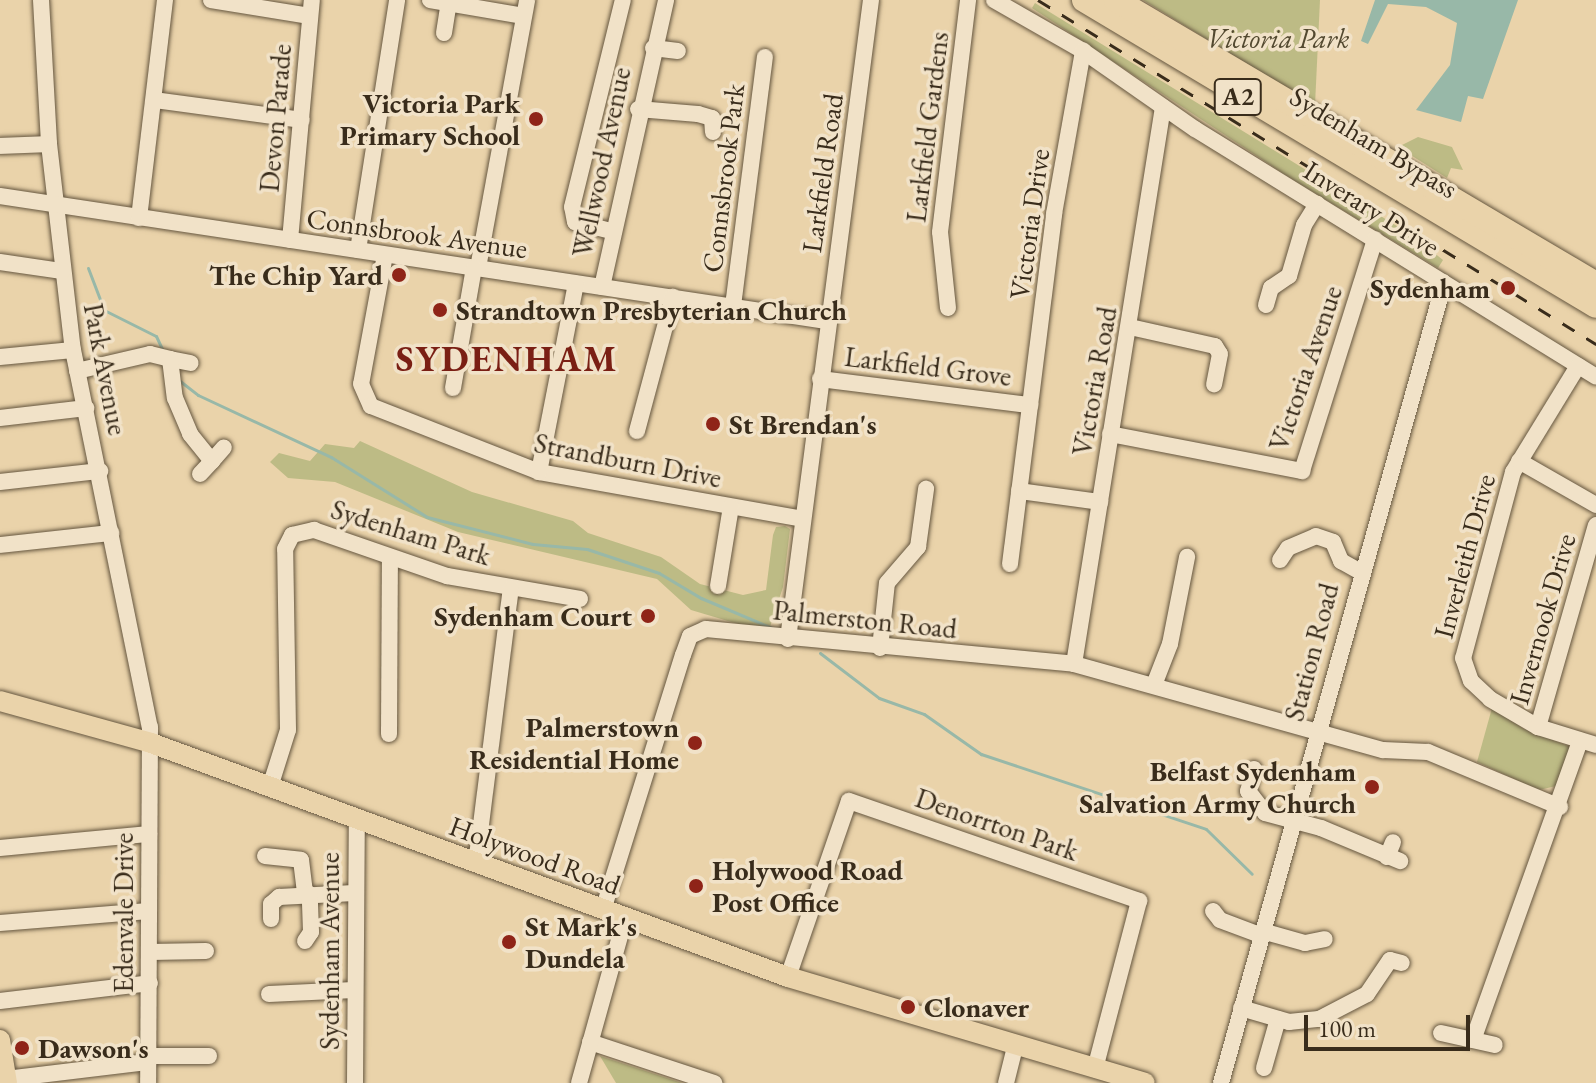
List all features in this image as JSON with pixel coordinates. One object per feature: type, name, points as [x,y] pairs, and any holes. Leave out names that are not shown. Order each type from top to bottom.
[{"type":"highway","name":"Sydenham Bypass","points":[[1084,0],[1596,306]]},
{"type":"highway","name":"Sydenham Bypass","points":[[1116,0],[1596,284]]},
{"type":"main road","name":"Holywood Road","points":[[0,701],[151,743],[788,977],[1015,1047],[1145,1083]]},
{"type":"main road","points":[[0,1040],[4,1074]]},
{"type":"street","name":"Park Avenue","points":[[41,0],[49,144],[73,350],[100,471],[151,743]]},
{"type":"street","points":[[139,218],[165,0]]},
{"type":"street","points":[[211,0],[311,8]]},
{"type":"street","points":[[358,250],[397,0]]},
{"type":"street","points":[[430,0],[526,8],[453,388]]},
{"type":"street","points":[[611,231],[575,222],[572,207],[623,0]]},
{"type":"street","name":"Wellwood Avenue","points":[[602,287],[611,231],[619,223],[638,109],[666,0]]},
{"type":"street","name":"Larkfield Road","points":[[788,639],[871,0]]},
{"type":"street","name":"Larkfield Gardens","points":[[948,308],[940,232],[968,0]]},
{"type":"street","name":"Inverary Drive","points":[[994,0],[1083,51],[1163,107],[1596,377]]},
{"type":"street","points":[[444,33],[449,3]]},
{"type":"street","name":"Devon Parade","points":[[290,240],[311,8]]},
{"type":"street","name":"Wellwood Avenue","points":[[653,48],[678,51]]},
{"type":"street","name":"Victoria Drive","points":[[1010,564],[1054,214],[1083,51]]},
{"type":"street","name":"Connsbrook Park","points":[[733,306],[765,57]]},
{"type":"street","points":[[154,100],[302,120]]},
{"type":"street","name":"Victoria Road","points":[[1074,664],[1163,107]]},
{"type":"street","points":[[638,109],[712,118],[713,132]]},
{"type":"street","points":[[0,146],[49,144]]},
{"type":"street","name":"Connsbrook Avenue","points":[[0,196],[827,321]]},
{"type":"street","points":[[1266,305],[1271,288],[1289,276],[1304,225],[1317,204]]},
{"type":"street","name":"Victoria Avenue","points":[[1110,434],[1302,471],[1375,239]]},
{"type":"street","name":"Strandburn Drive","points":[[385,255],[361,384],[366,401],[539,472],[802,519]]},
{"type":"street","points":[[0,262],[62,271]]},
{"type":"street","name":"Station Road","points":[[1221,1083],[1291,820],[1444,283]]},
{"type":"street","points":[[539,472],[576,284]]},
{"type":"street","points":[[637,431],[673,297]]},
{"type":"street","points":[[1130,327],[1215,346],[1220,359],[1214,384]]},
{"type":"street","points":[[0,357],[73,350]]},
{"type":"street","points":[[77,371],[150,354],[191,363]]},
{"type":"street","points":[[170,359],[175,398],[190,434],[212,461]]},
{"type":"street","name":"Inverleith Drive","points":[[1578,366],[1519,461],[1463,658],[1471,681],[1538,727],[1588,743]]},
{"type":"street","name":"Larkfield Grove","points":[[820,379],[1030,405]]},
{"type":"street","points":[[0,418],[86,408]]},
{"type":"street","points":[[200,474],[224,447]]},
{"type":"street","points":[[1519,461],[1596,505]]},
{"type":"street","points":[[0,482],[100,471]]},
{"type":"street","points":[[880,648],[887,583],[918,547],[926,489]]},
{"type":"street","points":[[1019,491],[1100,502]]},
{"type":"street","points":[[718,586],[731,507]]},
{"type":"street","name":"Invernook Drive","points":[[1538,727],[1596,525]]},
{"type":"street","name":"Sydenham Park","points":[[270,787],[288,730],[287,540],[298,531],[314,530],[390,558],[511,588],[580,599]]},
{"type":"street","points":[[0,545],[111,533]]},
{"type":"street","points":[[1282,550],[1309,536],[1322,538],[1333,542],[1345,565],[1361,572]]},
{"type":"street","points":[[1154,685],[1170,644],[1187,557]]},
{"type":"street","points":[[389,734],[390,558]]},
{"type":"street","points":[[476,864],[511,588]]},
{"type":"street","name":"Palmerston Road","points":[[603,910],[690,636],[714,629],[880,648],[1074,664],[1406,755],[1428,752],[1560,807]]},
{"type":"street","name":"Edenvale Drive","points":[[148,1083],[151,743]]},
{"type":"street","points":[[1473,1040],[1518,942],[1560,807],[1588,743]]},
{"type":"street","points":[[1254,769],[1248,791],[1265,813],[1393,853]]},
{"type":"street","name":"Denorrton Park","points":[[788,977],[849,801],[1139,901],[1095,1069]]},
{"type":"street","name":"Sydenham Avenue","points":[[355,1083],[354,893],[357,820]]},
{"type":"street","points":[[0,848],[149,834]]},
{"type":"street","points":[[265,856],[301,860],[311,932],[305,941]]},
{"type":"street","points":[[271,919],[274,900],[307,894],[354,893]]},
{"type":"street","points":[[0,923],[149,911]]},
{"type":"street","points":[[1213,911],[1220,920],[1261,933],[1305,943],[1325,939]]},
{"type":"street","points":[[579,1083],[625,918]]},
{"type":"street","points":[[150,952],[206,951]]},
{"type":"street","points":[[1241,1008],[1303,1023],[1338,1011],[1367,994],[1390,960],[1402,963]]},
{"type":"street","points":[[0,1001],[150,983]]},
{"type":"street","points":[[269,994],[354,990]]},
{"type":"street","points":[[1264,1068],[1278,1019]]},
{"type":"street","points":[[1441,1033],[1495,1045]]},
{"type":"street","points":[[590,1042],[714,1083]]},
{"type":"street","points":[[1006,1083],[1015,1047]]},
{"type":"street","points":[[4,1074],[147,1059],[209,1056]]},
{"type":"green space","name":"Victoria Park","points":[[1143,0],[1320,0],[1315,105],[1306,100]]},
{"type":"green space","points":[[1035,3],[1413,236],[1443,260],[1438,268],[1287,176],[1032,8]]},
{"type":"green space","points":[[1418,137],[1452,147],[1463,170],[1451,168],[1447,178],[1398,147]]},
{"type":"green space","points":[[360,441],[472,492],[573,521],[588,533],[661,557],[700,584],[743,595],[766,590],[773,535],[776,527],[785,526],[790,529],[783,587],[768,633],[691,610],[657,579],[458,532],[335,482],[288,478],[270,462],[279,453],[310,461],[325,444],[354,448]]},
{"type":"green space","points":[[1492,708],[1524,729],[1571,747],[1556,786],[1539,790],[1477,762]]},
{"type":"green space","points":[[600,1056],[682,1083],[616,1083]]},
{"type":"shaded area","points":[[1375,0],[1518,0],[1483,99],[1468,96],[1461,122],[1416,110],[1450,65],[1457,23],[1426,7],[1388,4],[1368,44],[1361,41]]},
{"type":"waterway","points":[[88,268],[104,310],[156,336],[163,351]]},
{"type":"waterway","points":[[180,381],[198,395],[331,457],[427,517],[533,544],[587,549],[659,573],[701,598],[772,628]]},
{"type":"waterway","points":[[820,653],[879,698],[924,714],[981,754],[1206,829],[1252,874]]},
{"type":"railway","points":[[1038,0],[1596,344]]},
{"type":"place","name":"Victoria Park Primary School","points":[[536,119]]},
{"type":"place","name":"The Chip Yard","points":[[399,275]]},
{"type":"place","name":"Sydenham","points":[[1508,288]]},
{"type":"place","name":"Strandtown Presbyterian Church","points":[[440,310]]},
{"type":"place","name":"St Brendan's","points":[[713,424]]},
{"type":"place","name":"Sydenham Court","points":[[648,616]]},
{"type":"place","name":"Palmerstown Residential Home","points":[[695,743]]},
{"type":"place","name":"Belfast Sydenham Salvation Army Church","points":[[1372,787]]},
{"type":"place","name":"Holywood Road Post Office","points":[[696,886]]},
{"type":"place","name":"St Mark's Dundela","points":[[509,942]]},
{"type":"place","name":"Clonaver","points":[[908,1007]]},
{"type":"place","name":"Dawson's","points":[[22,1048]]},
{"type":"district","name":"SYDENHAM","points":[[507,359]]}]
